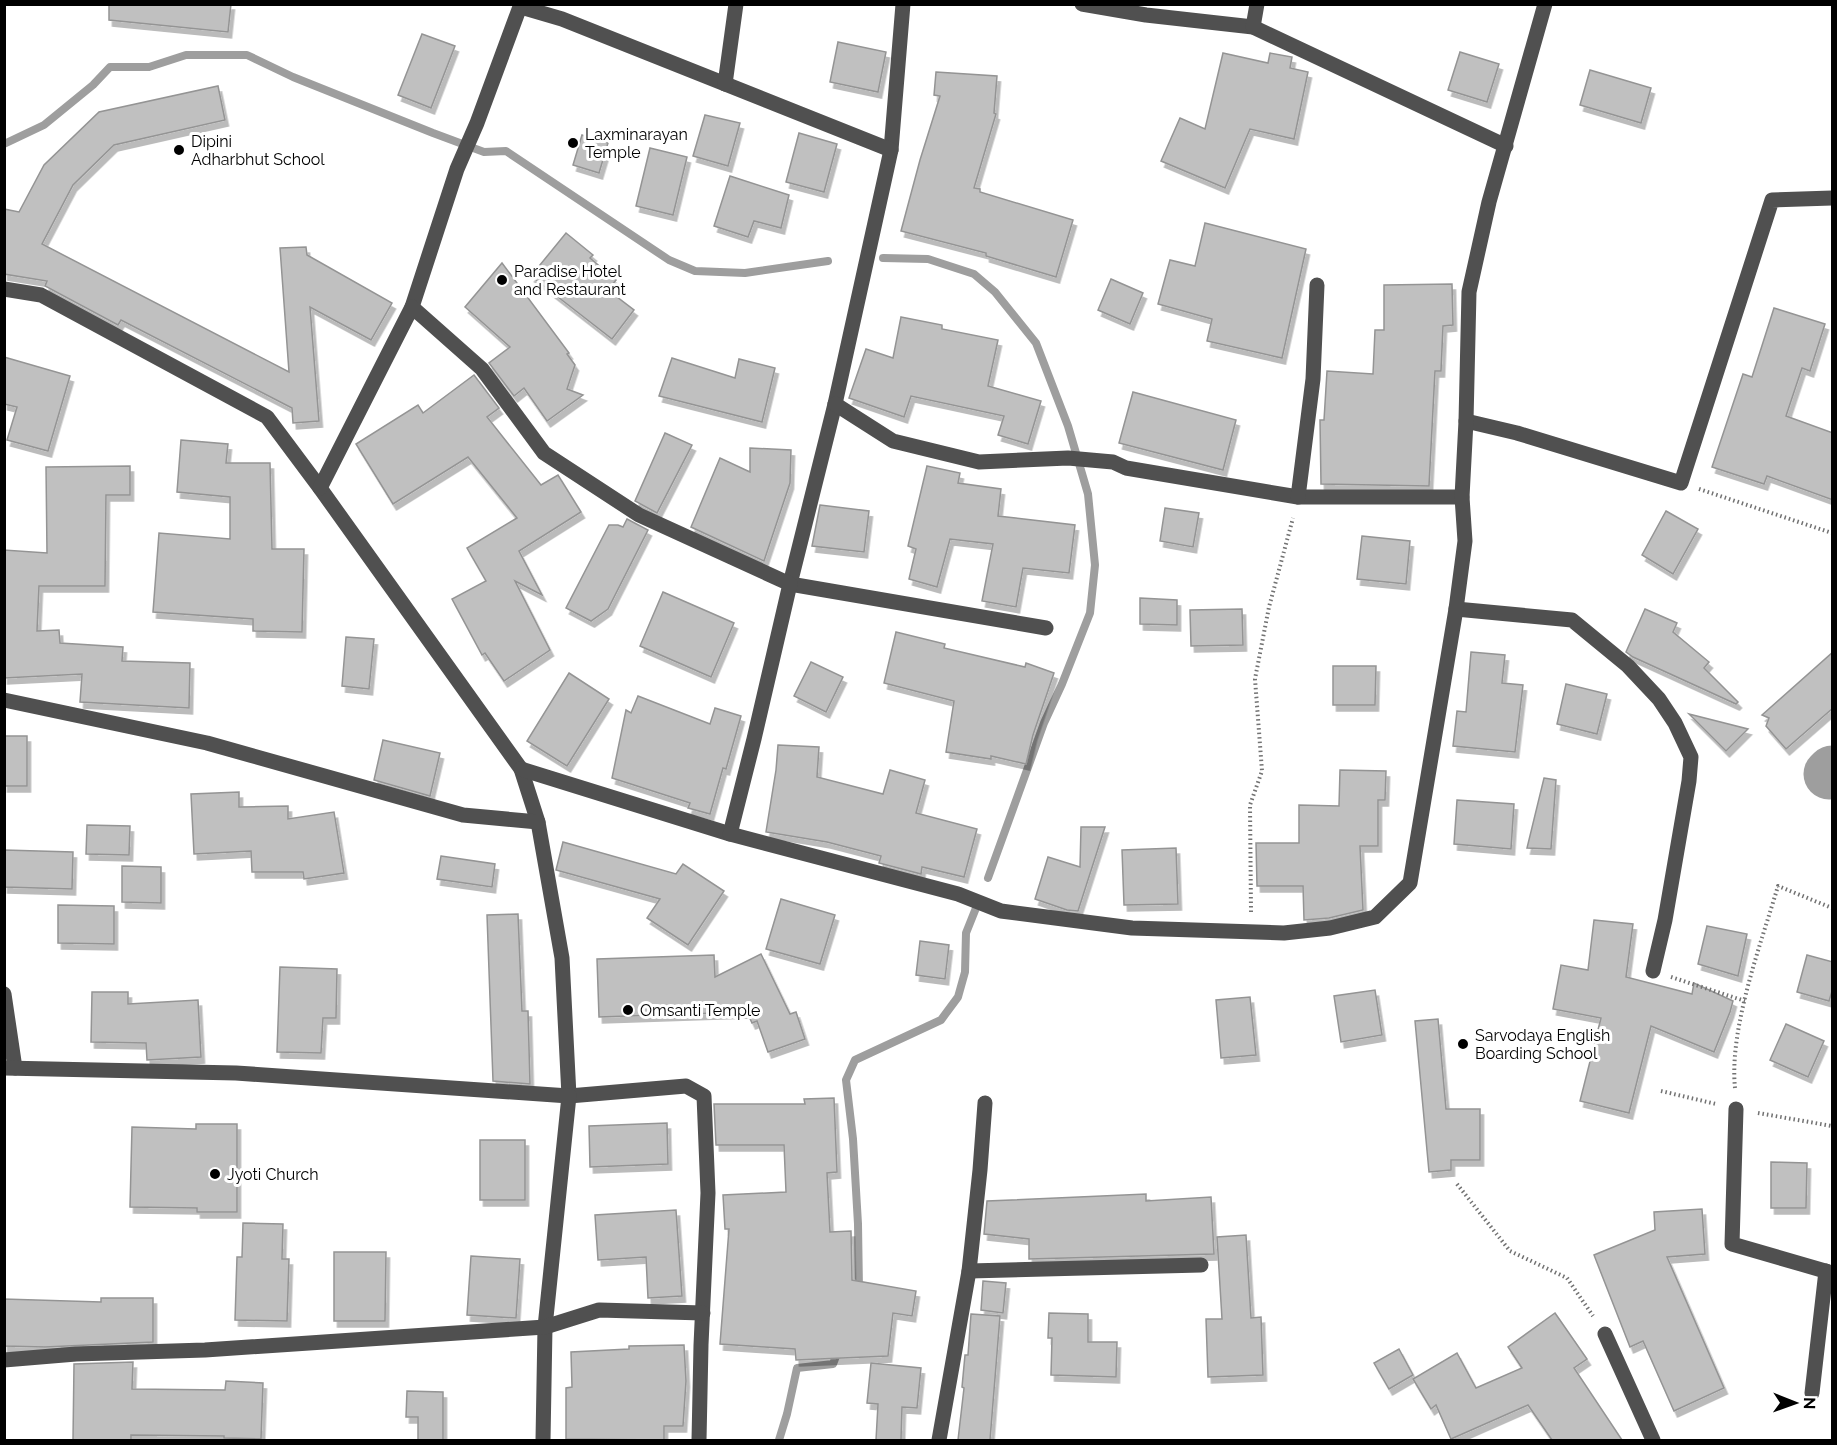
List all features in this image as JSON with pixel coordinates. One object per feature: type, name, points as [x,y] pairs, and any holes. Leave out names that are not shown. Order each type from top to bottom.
[{"type":"street","points":[[726,84],[736,4]]},
{"type":"street","points":[[730,834],[835,404],[891,150],[903,4]]},
{"type":"street","points":[[1082,4],[1147,10],[1252,27],[1506,146]]},
{"type":"street","points":[[1252,27],[1257,4]]},
{"type":"street","points":[[521,769],[730,834],[958,894],[1000,911],[1132,928],[1284,933],[1330,928],[1376,916],[1410,883],[1456,609],[1465,541],[1462,497],[1469,292],[1489,202],[1545,4]]},
{"type":"street","points":[[320,488],[412,307],[457,169],[521,6],[562,19],[891,150]]},
{"type":"street","points":[[1466,421],[1517,433],[1681,483],[1772,200],[1833,198]]},
{"type":"street","points":[[1298,497],[1313,379],[1317,285]]},
{"type":"street","points":[[4,290],[42,295],[267,417],[521,769],[538,822],[562,958],[569,1096],[545,1327],[543,1440]]},
{"type":"street","points":[[412,307],[482,369],[544,453],[639,515],[790,584],[1046,628]]},
{"type":"street","points":[[835,404],[893,441],[979,462],[1068,458],[1113,462],[1126,468],[1298,497],[1462,497]]},
{"type":"street","points":[[1456,609],[1572,620],[1628,666],[1659,699],[1675,723],[1690,757],[1689,781],[1665,920],[1653,971]]},
{"type":"street","points":[[4,700],[207,743],[463,815],[538,822]]},
{"type":"street","points":[[4,994],[10,1068],[236,1073],[569,1096],[686,1086],[704,1096],[708,1193],[699,1440]]},
{"type":"street","points":[[939,1440],[969,1271],[985,1103]]},
{"type":"street","points":[[1736,1110],[1732,1244],[1829,1272],[1812,1394]]},
{"type":"street","points":[[969,1271],[1201,1266]]},
{"type":"street","points":[[4,1360],[75,1354],[205,1350],[545,1327],[599,1311],[703,1313]]},
{"type":"street","points":[[1605,1334],[1653,1440]]},
{"type":"path","points":[[1681,483],[1833,533]]},
{"type":"path","points":[[1252,932],[1250,805],[1262,771],[1255,679],[1269,608],[1298,497]]},
{"type":"path","points":[[1736,1110],[1733,1069],[1745,1001],[1778,886],[1833,908]]},
{"type":"path","points":[[1653,971],[1745,1001]]},
{"type":"path","points":[[1661,1091],[1736,1110],[1833,1126]]},
{"type":"path","points":[[1457,1184],[1510,1251],[1567,1278],[1605,1334]]},
{"type":"building","points":[[109,4],[231,4],[228,32],[109,20]]},
{"type":"building","points":[[422,34],[455,46],[431,108],[398,95]]},
{"type":"building","points":[[838,42],[886,52],[878,92],[830,82]]},
{"type":"building","points":[[1460,52],[1499,64],[1487,102],[1448,90]]},
{"type":"building","points":[[1223,53],[1268,63],[1270,53],[1292,57],[1290,68],[1308,72],[1294,139],[1250,129],[1225,188],[1161,161],[1180,118],[1205,129]]},
{"type":"building","points":[[1590,70],[1651,88],[1641,123],[1580,105]]},
{"type":"building","points":[[936,72],[997,76],[994,113],[996,114],[974,188],[980,189],[980,192],[1073,220],[1056,277],[986,256],[986,253],[901,231],[940,96],[934,95]]},
{"type":"building","points":[[218,86],[225,120],[114,145],[73,185],[42,244],[289,372],[280,248],[306,247],[307,255],[392,303],[371,340],[310,307],[319,421],[293,423],[292,408],[121,320],[118,325],[45,286],[47,281],[4,274],[4,209],[19,212],[44,165],[99,112]]},
{"type":"building","points":[[705,115],[740,123],[728,166],[693,156]]},
{"type":"building","points":[[799,133],[837,144],[824,192],[786,182]]},
{"type":"building","points":[[582,135],[608,143],[599,173],[573,165]]},
{"type":"building","points":[[650,148],[687,157],[673,215],[636,206]]},
{"type":"building","points":[[730,176],[789,195],[781,228],[754,221],[748,237],[714,226]]},
{"type":"building","points":[[1205,223],[1306,249],[1282,358],[1207,341],[1212,319],[1158,304],[1170,260],[1195,266]]},
{"type":"building","points":[[566,233],[593,255],[590,258],[616,280],[608,290],[634,310],[612,339],[531,276]]},
{"type":"building","points":[[502,263],[569,353],[567,354],[575,365],[567,389],[583,395],[547,421],[524,388],[514,396],[489,363],[510,347],[465,307]]},
{"type":"building","points":[[1111,279],[1143,293],[1130,324],[1098,310]]},
{"type":"building","points":[[1452,284],[1453,325],[1443,326],[1441,371],[1435,371],[1429,486],[1321,484],[1320,420],[1324,420],[1327,371],[1373,374],[1375,330],[1384,330],[1384,285]]},
{"type":"building","points":[[1774,308],[1825,324],[1810,371],[1802,368],[1786,416],[1833,433],[1833,500],[1767,476],[1764,484],[1712,467],[1743,374],[1752,377]]},
{"type":"building","points":[[901,317],[942,325],[942,329],[998,340],[988,386],[1041,401],[1028,444],[998,435],[1004,416],[911,396],[904,417],[849,398],[866,349],[893,358]]},
{"type":"building","points":[[4,357],[70,376],[48,451],[7,440],[17,407],[4,404]]},
{"type":"building","points":[[672,358],[735,378],[739,359],[775,368],[762,422],[659,396]]},
{"type":"building","points":[[474,375],[499,408],[487,417],[541,485],[558,475],[581,512],[519,551],[542,595],[515,581],[550,650],[504,681],[485,653],[482,655],[452,599],[486,581],[467,548],[517,518],[468,457],[393,504],[356,444],[418,405],[423,413]]},
{"type":"building","points":[[1133,392],[1236,420],[1223,470],[1119,443]]},
{"type":"building","points":[[665,433],[692,445],[657,513],[635,501]]},
{"type":"building","points":[[181,440],[228,444],[226,463],[270,463],[272,549],[304,549],[302,632],[253,631],[253,619],[153,612],[159,533],[230,539],[230,497],[177,492]]},
{"type":"building","points":[[750,448],[791,450],[790,483],[764,561],[691,527],[720,458],[750,472]]},
{"type":"building","points":[[130,466],[130,495],[106,495],[105,586],[39,586],[37,631],[59,630],[60,643],[123,647],[122,661],[190,663],[189,708],[80,702],[82,674],[4,678],[4,550],[47,553],[46,467]]},
{"type":"building","points":[[927,466],[960,473],[958,483],[1001,489],[998,516],[1075,525],[1069,573],[1023,568],[1016,607],[982,601],[993,544],[950,539],[937,587],[909,579],[916,549],[908,546]]},
{"type":"building","points":[[820,505],[869,511],[864,552],[812,546]]},
{"type":"building","points":[[1165,508],[1199,513],[1193,547],[1160,541]]},
{"type":"building","points":[[1666,511],[1698,529],[1673,574],[1642,555]]},
{"type":"building","points":[[627,519],[648,530],[608,609],[591,621],[566,608],[609,525],[623,527]]},
{"type":"building","points":[[1362,536],[1410,541],[1406,584],[1357,579]]},
{"type":"building","points":[[663,592],[734,623],[711,677],[640,646]]},
{"type":"building","points":[[1140,598],[1177,600],[1177,625],[1140,624]]},
{"type":"building","points":[[1242,609],[1243,645],[1191,646],[1190,610]]},
{"type":"building","points":[[1645,609],[1677,623],[1673,632],[1709,662],[1704,668],[1738,702],[1736,704],[1626,652]]},
{"type":"building","points":[[896,632],[945,644],[944,648],[1025,667],[1026,663],[1054,673],[1033,735],[1026,764],[991,756],[991,759],[946,752],[954,701],[884,683]]},
{"type":"building","points":[[346,637],[374,639],[369,689],[342,686]]},
{"type":"building","points":[[1471,652],[1505,655],[1502,683],[1523,685],[1515,752],[1453,746],[1457,711],[1466,712]]},
{"type":"building","points":[[1833,652],[1833,708],[1786,749],[1766,726],[1769,718],[1762,715]]},
{"type":"building","points":[[811,662],[843,677],[826,712],[794,696]]},
{"type":"building","points":[[1333,666],[1376,666],[1375,705],[1333,705]]},
{"type":"building","points":[[569,673],[609,699],[567,766],[527,741]]},
{"type":"building","points":[[1566,684],[1607,694],[1597,734],[1557,724]]},
{"type":"building","points":[[638,696],[710,724],[715,708],[741,716],[710,814],[688,808],[690,803],[612,778],[626,710],[631,713]]},
{"type":"building","points":[[1689,714],[1748,729],[1726,751]]},
{"type":"building","points":[[4,736],[27,736],[27,786],[4,786]]},
{"type":"building","points":[[383,740],[440,753],[430,796],[374,780]]},
{"type":"building","points":[[778,745],[819,747],[817,777],[883,794],[890,770],[925,780],[916,813],[977,829],[964,877],[922,867],[921,874],[879,863],[881,856],[827,842],[766,832]]},
{"type":"building","points":[[1340,770],[1386,771],[1385,800],[1378,800],[1378,846],[1360,846],[1363,910],[1329,918],[1304,920],[1303,886],[1257,886],[1256,843],[1299,843],[1299,805],[1339,806]]},
{"type":"building","points":[[1544,778],[1556,780],[1551,849],[1527,848]]},
{"type":"building","points":[[239,792],[239,807],[288,806],[288,819],[334,812],[344,873],[304,879],[303,872],[252,872],[251,851],[194,854],[191,794]]},
{"type":"building","points":[[1457,800],[1514,804],[1511,849],[1454,844]]},
{"type":"building","points":[[87,825],[130,826],[129,855],[86,854]]},
{"type":"building","points":[[1081,827],[1105,827],[1078,911],[1067,910],[1035,899],[1048,857],[1080,867]]},
{"type":"building","points":[[563,842],[676,874],[683,864],[724,891],[688,945],[647,918],[660,899],[556,870]]},
{"type":"building","points":[[1176,848],[1178,904],[1124,905],[1122,850]]},
{"type":"building","points":[[4,850],[73,852],[72,889],[4,887]]},
{"type":"building","points":[[441,856],[495,864],[492,887],[437,879]]},
{"type":"building","points":[[122,866],[161,867],[161,903],[122,902]]},
{"type":"building","points":[[781,899],[835,915],[820,964],[766,949]]},
{"type":"building","points":[[58,905],[114,906],[114,944],[58,943]]},
{"type":"building","points":[[518,914],[522,1011],[528,1011],[530,1084],[493,1081],[487,915]]},
{"type":"building","points":[[1594,920],[1633,924],[1626,977],[1692,994],[1694,983],[1733,1001],[1714,1052],[1651,1026],[1629,1113],[1580,1101],[1601,1018],[1553,1009],[1561,965],[1588,970]]},
{"type":"building","points":[[1707,926],[1747,934],[1738,976],[1698,964]]},
{"type":"building","points":[[920,941],[949,945],[945,979],[916,975]]},
{"type":"building","points":[[761,954],[790,1014],[796,1012],[805,1039],[768,1052],[757,1021],[752,1023],[747,1012],[599,1017],[597,959],[714,955],[715,977]]},
{"type":"building","points":[[1807,955],[1833,962],[1833,988],[1829,1001],[1797,992]]},
{"type":"building","points":[[280,967],[337,969],[336,1018],[323,1018],[321,1053],[277,1052]]},
{"type":"building","points":[[1375,990],[1382,1035],[1341,1042],[1334,996]]},
{"type":"building","points":[[92,992],[128,992],[128,1004],[198,1000],[201,1057],[147,1060],[146,1043],[91,1042]]},
{"type":"building","points":[[1250,997],[1256,1055],[1221,1058],[1216,1000]]},
{"type":"building","points":[[1438,1019],[1446,1109],[1480,1109],[1480,1160],[1451,1160],[1451,1170],[1429,1172],[1415,1021]]},
{"type":"building","points":[[1786,1024],[1824,1041],[1808,1077],[1770,1060]]},
{"type":"building","points":[[834,1098],[837,1172],[827,1173],[830,1232],[851,1231],[852,1280],[916,1291],[912,1316],[893,1313],[888,1356],[796,1360],[795,1349],[720,1344],[729,1229],[725,1229],[723,1195],[786,1192],[784,1145],[716,1145],[714,1104],[805,1104],[804,1099]]},
{"type":"building","points":[[667,1123],[668,1164],[590,1167],[589,1126]]},
{"type":"building","points":[[196,1124],[237,1124],[237,1212],[197,1212],[197,1208],[130,1207],[132,1127],[196,1129]]},
{"type":"building","points":[[480,1140],[525,1140],[525,1200],[480,1200]]},
{"type":"building","points":[[1771,1162],[1807,1163],[1806,1208],[1771,1208]]},
{"type":"building","points":[[1146,1194],[1146,1201],[1211,1197],[1214,1254],[1029,1259],[1029,1239],[984,1234],[987,1201]]},
{"type":"building","points":[[1702,1209],[1705,1254],[1667,1257],[1724,1388],[1674,1411],[1643,1341],[1630,1347],[1594,1255],[1655,1230],[1654,1212]]},
{"type":"building","points":[[676,1210],[682,1296],[648,1298],[646,1257],[598,1260],[595,1215]]},
{"type":"building","points":[[243,1223],[283,1224],[282,1259],[289,1259],[287,1321],[235,1320],[237,1257],[242,1257]]},
{"type":"building","points":[[1246,1235],[1251,1318],[1261,1317],[1263,1375],[1208,1377],[1206,1319],[1222,1319],[1217,1237]]},
{"type":"building","points":[[334,1252],[386,1252],[385,1321],[334,1321]]},
{"type":"building","points":[[471,1256],[520,1259],[516,1318],[467,1315]]},
{"type":"building","points":[[983,1281],[1006,1283],[1003,1313],[981,1310]]},
{"type":"building","points":[[101,1298],[153,1298],[153,1342],[45,1347],[4,1346],[4,1299],[101,1302]]},
{"type":"building","points":[[1049,1313],[1088,1314],[1088,1342],[1117,1342],[1116,1377],[1051,1375],[1052,1338],[1048,1338]]},
{"type":"building","points":[[1555,1313],[1587,1359],[1574,1368],[1622,1440],[1552,1440],[1528,1405],[1451,1439],[1436,1405],[1431,1409],[1413,1379],[1457,1353],[1476,1388],[1522,1368],[1508,1347]]},
{"type":"building","points":[[971,1314],[1000,1316],[990,1440],[958,1440]]},
{"type":"building","points":[[684,1345],[686,1381],[683,1426],[664,1426],[664,1440],[566,1439],[566,1388],[572,1387],[571,1352],[629,1349],[629,1346]]},
{"type":"building","points":[[1399,1349],[1413,1375],[1389,1389],[1374,1363]]},
{"type":"building","points":[[133,1362],[132,1389],[225,1390],[226,1381],[263,1383],[261,1439],[224,1438],[224,1436],[131,1435],[131,1440],[73,1440],[74,1364]]},
{"type":"building","points":[[871,1363],[921,1368],[917,1408],[902,1407],[901,1440],[876,1440],[878,1404],[867,1403]]},
{"type":"building","points":[[407,1391],[443,1392],[443,1440],[418,1440],[418,1417],[406,1417]]},
{"type":"waterway","points":[[4,144],[44,125],[93,85],[110,67],[149,67],[186,55],[247,55],[293,77],[484,152],[506,151],[669,260],[695,271],[745,273],[828,261]]},
{"type":"waterway","points":[[883,258],[928,259],[974,274],[995,292],[1036,343],[1068,426],[1088,494],[1095,565],[1090,613],[1044,723],[988,878]]},
{"type":"waterway","points":[[1829,774],[1832,771]]},
{"type":"waterway","points":[[859,1290],[853,1139],[846,1080],[855,1060],[941,1020],[958,997],[965,972],[966,933],[976,908]]},
{"type":"waterway","points":[[779,1440],[797,1368],[833,1364],[839,1348]]},
{"type":"place","name":"Laxminarayan Temple","points":[[573,143]]},
{"type":"place","name":"Dipini Adharbhut School","points":[[179,150]]},
{"type":"place","name":"Paradise Hotel and Restaurant","points":[[502,280]]},
{"type":"place","name":"Omsanti Temple","points":[[628,1010]]},
{"type":"place","name":"Sarvodaya English Boarding School","points":[[1463,1044]]},
{"type":"place","name":"Jyoti Church","points":[[215,1174]]}]
